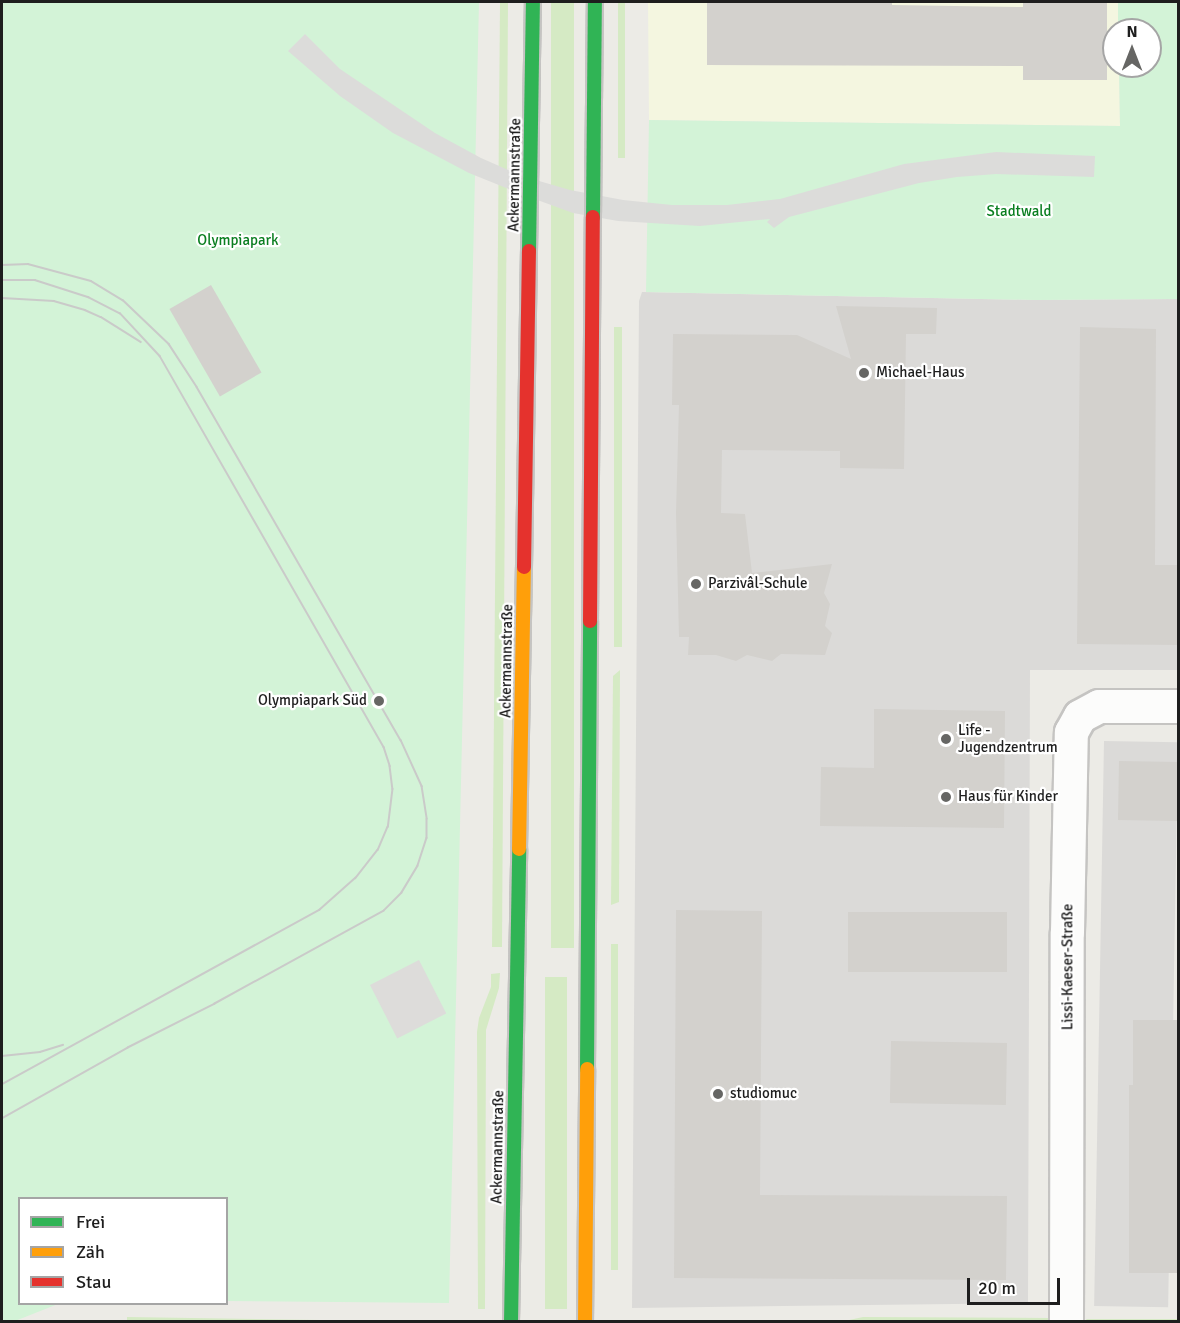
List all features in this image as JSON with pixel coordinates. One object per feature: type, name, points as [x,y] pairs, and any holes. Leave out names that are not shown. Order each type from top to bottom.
[{"type":"main road","name":"Ackermannstraße","points":[[511,1322],[533,2]]},
{"type":"main road","points":[[585,1322],[595,2]]},
{"type":"street","name":"Lissi-Kaeser-Straße","points":[[1066,1322],[1067,932],[1071,732],[1080,716],[1099,706],[1179,706]]},
{"type":"shaded area","points":[[648,2],[1118,2],[1118,18],[1102,18],[1102,78],[1119,78],[1120,126],[649,120]]},
{"type":"shaded area","points":[[642,292],[1035,300],[1178,299],[1178,670],[1030,670],[1028,1303],[632,1308],[639,301]]},
{"type":"shaded area","points":[[1104,741],[1178,742],[1168,1307],[1094,1306]]},
{"type":"shaded area","points":[[419,960],[446,1013],[397,1038],[370,985]]},
{"type":"green space","name":"Olympiapark","points":[[2,2],[479,2],[449,1303],[228,1301],[228,1197],[18,1197],[18,1305],[55,1305],[15,1321],[2,1322]]},
{"type":"green space","points":[[500,2],[508,2],[502,947],[492,947]]},
{"type":"green space","points":[[551,2],[574,2],[574,948],[551,948]]},
{"type":"green space","points":[[618,2],[625,2],[625,158],[618,158]]},
{"type":"green space","name":"Stadtwald","points":[[1118,2],[1178,2],[1178,299],[1035,300],[646,292],[649,120],[1120,126],[1119,78],[1162,78],[1162,18],[1118,18]]},
{"type":"green space","points":[[614,327],[622,327],[622,647],[614,647]]},
{"type":"green space","points":[[620,670],[619,902],[611,905],[613,676]]},
{"type":"green space","points":[[611,944],[618,944],[618,1270],[611,1270]]},
{"type":"green space","points":[[500,973],[499,988],[486,1030],[485,1309],[478,1309],[477,1032],[479,1018],[491,987],[491,974]]},
{"type":"green space","points":[[545,977],[567,977],[567,1309],[545,1309]]},
{"type":"green space","points":[[127,1317],[386,1321],[127,1322]]},
{"type":"green space","points":[[863,1317],[1050,1318],[1048,1322],[840,1322]]},
{"type":"green space","points":[[1086,1319],[1178,1319],[1178,1321],[1088,1322]]},
{"type":"pier","points":[[305,34],[340,69],[435,133],[481,158],[522,176],[570,190],[623,200],[672,205],[727,205],[780,199],[904,164],[996,152],[1095,156],[1094,177],[996,174],[919,183],[789,217],[774,228],[767,222],[770,219],[700,226],[618,221],[573,213],[469,173],[393,133],[340,96],[288,51]]},
{"type":"building","points":[[707,2],[892,2],[892,5],[1023,7],[1023,2],[1107,2],[1107,18],[1102,18],[1102,78],[1107,78],[1107,80],[1023,80],[1023,66],[707,65]]},
{"type":"building","points":[[211,285],[262,372],[220,396],[169,309]]},
{"type":"building","points":[[836,306],[937,308],[936,334],[906,334],[904,469],[840,468],[840,451],[722,450],[721,513],[745,514],[752,573],[832,564],[824,593],[830,604],[825,626],[832,633],[825,655],[781,654],[772,661],[747,655],[736,661],[716,655],[688,655],[689,637],[679,637],[676,513],[679,405],[672,405],[673,334],[797,335],[851,359]]},
{"type":"building","points":[[1080,327],[1156,329],[1155,565],[1179,565],[1179,645],[1077,644]]},
{"type":"building","points":[[874,709],[1005,711],[1004,828],[820,826],[821,767],[874,768]]},
{"type":"building","points":[[1119,761],[1178,762],[1178,821],[1118,820]]},
{"type":"building","name":"studiomuc","points":[[676,910],[762,911],[760,1195],[1007,1196],[1006,1280],[674,1278]]},
{"type":"building","points":[[848,912],[1007,912],[1007,972],[848,972]]},
{"type":"building","points":[[1133,1020],[1179,1020],[1179,1273],[1129,1273],[1129,1085],[1133,1085]]},
{"type":"building","points":[[891,1041],[1007,1043],[1006,1105],[890,1103]]},
{"type":"tram line","points":[[2,265],[28,264],[91,281],[123,300],[169,344],[197,387],[401,740],[422,786],[427,819],[427,838],[418,866],[402,893],[384,911],[215,1004],[128,1048],[2,1119]]},
{"type":"tram line","points":[[2,280],[35,280],[88,297],[120,313],[160,356],[384,747],[390,766],[393,789],[388,827],[378,850],[356,878],[320,910],[2,1085]]},
{"type":"tram line","points":[[2,298],[54,301],[85,310],[101,317],[141,342]]},
{"type":"tram line","points":[[2,1056],[40,1052],[63,1045]]},
{"type":"traffic: fast","points":[[529,251],[533,2]]},
{"type":"traffic: fast","points":[[593,217],[595,2]]},
{"type":"traffic: fast","points":[[587,1069],[590,621]]},
{"type":"traffic: fast","points":[[511,1322],[519,849]]},
{"type":"traffic: slow","points":[[519,849],[524,567]]},
{"type":"traffic: slow","points":[[585,1322],[587,1069]]},
{"type":"traffic: jam","points":[[590,621],[593,217]]},
{"type":"traffic: jam","points":[[524,567],[529,251]]},
{"type":"place","name":"Michael-Haus","points":[[864,373]]},
{"type":"place","name":"Parzivâl-Schule","points":[[696,584]]},
{"type":"place","name":"Olympiapark Süd","points":[[379,701]]},
{"type":"place","name":"Life - Jugendzentrum","points":[[946,739]]},
{"type":"place","name":"Haus für Kinder","points":[[946,797]]},
{"type":"place","name":"studiomuc","points":[[718,1094]]}]
